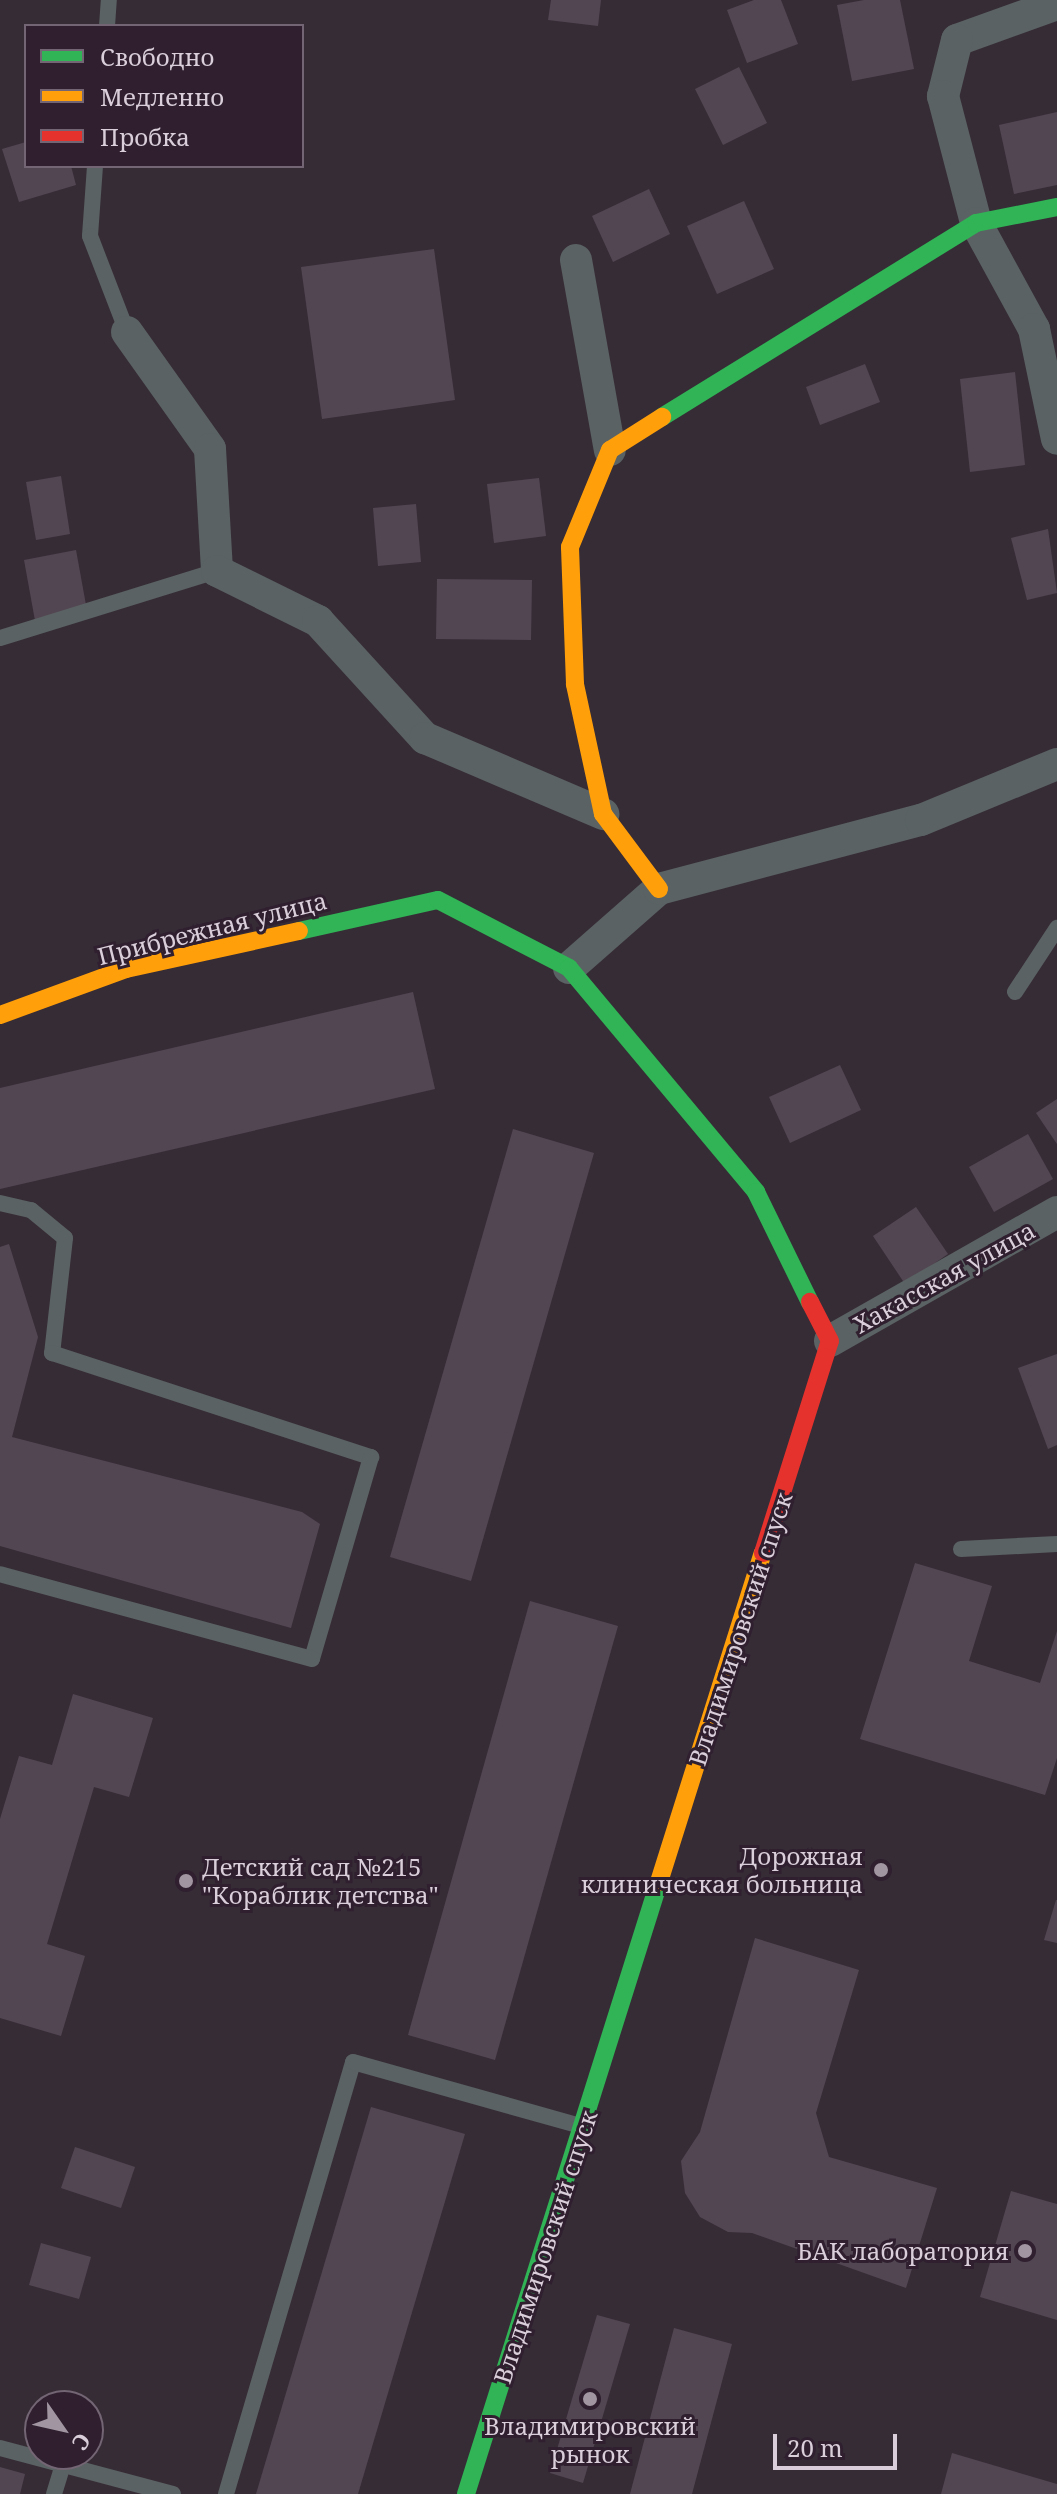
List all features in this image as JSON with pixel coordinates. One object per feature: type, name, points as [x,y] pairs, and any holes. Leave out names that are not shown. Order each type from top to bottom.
[{"type":"street","points":[[1057,4],[957,40],[943,96],[976,223],[1034,329],[1057,439]]},
{"type":"street","points":[[610,450],[976,223],[1057,207]]},
{"type":"street","points":[[576,260],[610,450],[570,547],[575,684],[603,814],[659,889]]},
{"type":"street","points":[[127,332],[210,449],[217,571],[318,621],[425,738],[603,814]]},
{"type":"street","points":[[830,1341],[756,1192],[569,968],[659,889],[921,820],[1057,764]]},
{"type":"street","name":"Прибрежная улица","points":[[0,1015],[126,969],[438,900],[569,968]]},
{"type":"street","name":"Хакасская улица","points":[[830,1341],[1057,1212]]},
{"type":"street","name":"Владимировский спуск","points":[[466,2494],[830,1341]]},
{"type":"lane","points":[[107,24],[109,0]]},
{"type":"lane","points":[[95,168],[90,236],[127,332]]},
{"type":"lane","points":[[0,638],[217,571]]},
{"type":"lane","points":[[1015,992],[1057,928]]},
{"type":"lane","points":[[0,1203],[31,1210],[65,1238],[52,1353],[371,1457],[312,1659],[0,1574]]},
{"type":"lane","points":[[961,1549],[1057,1544]]},
{"type":"lane","points":[[226,2494],[353,2062],[584,2127]]},
{"type":"lane","points":[[0,2448],[24,2454]]},
{"type":"lane","points":[[54,2494],[61,2470]]},
{"type":"lane","points":[[82,2470],[173,2494]]},
{"type":"building","points":[[551,0],[601,0],[598,26],[548,20]]},
{"type":"building","points":[[754,0],[781,0],[798,44],[747,63],[727,10]]},
{"type":"building","points":[[864,0],[900,0],[914,69],[852,81],[837,5]]},
{"type":"building","points":[[739,67],[767,123],[723,145],[695,89]]},
{"type":"building","points":[[1057,112],[1057,185],[1014,194],[999,125]]},
{"type":"building","points":[[24,143],[24,168],[72,168],[76,185],[19,202],[2,149]]},
{"type":"building","points":[[649,189],[670,234],[613,262],[592,216]]},
{"type":"building","points":[[744,201],[774,269],[717,294],[687,226]]},
{"type":"building","points":[[434,249],[455,400],[322,419],[301,267]]},
{"type":"building","points":[[865,364],[880,402],[820,425],[806,387]]},
{"type":"building","points":[[1015,372],[1025,465],[970,472],[960,379]]},
{"type":"building","points":[[61,476],[70,534],[36,540],[26,482]]},
{"type":"building","points":[[539,478],[546,536],[494,543],[487,484]]},
{"type":"building","points":[[416,504],[421,562],[378,566],[373,508]]},
{"type":"building","points":[[1048,529],[1057,593],[1027,600],[1011,538]]},
{"type":"building","points":[[76,550],[88,616],[36,626],[24,560]]},
{"type":"building","points":[[437,579],[532,580],[531,640],[436,639]]},
{"type":"building","points":[[413,992],[435,1089],[0,1189],[0,1088]]},
{"type":"building","points":[[840,1065],[861,1110],[790,1143],[769,1097]]},
{"type":"building","points":[[1057,1099],[1057,1144],[1036,1113]]},
{"type":"building","points":[[513,1129],[594,1153],[471,1581],[390,1557]]},
{"type":"building","points":[[1028,1134],[1053,1179],[994,1212],[969,1167]]},
{"type":"building","points":[[916,1207],[948,1254],[905,1284],[873,1236]]},
{"type":"building","points":[[9,1244],[38,1337],[12,1437],[302,1512],[320,1524],[291,1628],[0,1546],[0,1247]]},
{"type":"building","points":[[1057,1354],[1057,1445],[1048,1449],[1018,1368]]},
{"type":"building","points":[[915,1563],[992,1586],[969,1661],[1040,1683],[1057,1631],[1057,1758],[1045,1795],[860,1739]]},
{"type":"building","points":[[530,1601],[618,1626],[495,2060],[408,2035]]},
{"type":"building","points":[[73,1694],[153,1718],[129,1797],[94,1787],[47,1944],[85,1956],[61,2036],[0,2018],[0,1819],[19,1756],[52,1765]]},
{"type":"building","points":[[1057,1900],[1057,1943],[1044,1940]]},
{"type":"building","points":[[755,1938],[859,1970],[816,2113],[829,2157],[937,2188],[906,2288],[752,2233],[728,2232],[700,2217],[685,2193],[681,2161],[700,2132]]},
{"type":"building","points":[[371,2107],[465,2134],[358,2494],[256,2494]]},
{"type":"building","points":[[75,2147],[135,2167],[121,2208],[61,2188]]},
{"type":"building","name":"БАК лаборатория","points":[[1011,2191],[1057,2204],[1057,2320],[980,2297]]},
{"type":"building","points":[[41,2243],[91,2257],[79,2299],[29,2285]]},
{"type":"building","name":"Владимировский рынок","points":[[597,2315],[630,2324],[583,2483],[550,2473]]},
{"type":"building","points":[[674,2328],[732,2344],[692,2494],[630,2494]]},
{"type":"building","points":[[952,2453],[1057,2484],[1057,2494],[941,2494]]},
{"type":"building","points":[[0,2467],[25,2474],[20,2494],[0,2494]]},
{"type":"traffic: fast","points":[[662,417],[976,223],[1057,207]]},
{"type":"traffic: fast","points":[[299,931],[438,900],[569,968],[756,1192],[810,1302]]},
{"type":"traffic: fast","points":[[466,2494],[659,1882]]},
{"type":"traffic: slow","points":[[659,889],[603,814],[575,684],[570,547],[610,450],[662,417]]},
{"type":"traffic: slow","points":[[0,1015],[126,969],[299,931]]},
{"type":"traffic: slow","points":[[659,1882],[763,1553]]},
{"type":"traffic: jam","points":[[763,1553],[830,1341],[810,1302]]},
{"type":"place","name":"Дорожная клиническая больница","points":[[881,1870]]},
{"type":"place","name":"Детский сад №215 \"Кораблик детства\"","points":[[186,1881]]},
{"type":"place","name":"БАК лаборатория","points":[[1025,2251]]},
{"type":"place","name":"Владимировский рынок","points":[[590,2399]]}]
